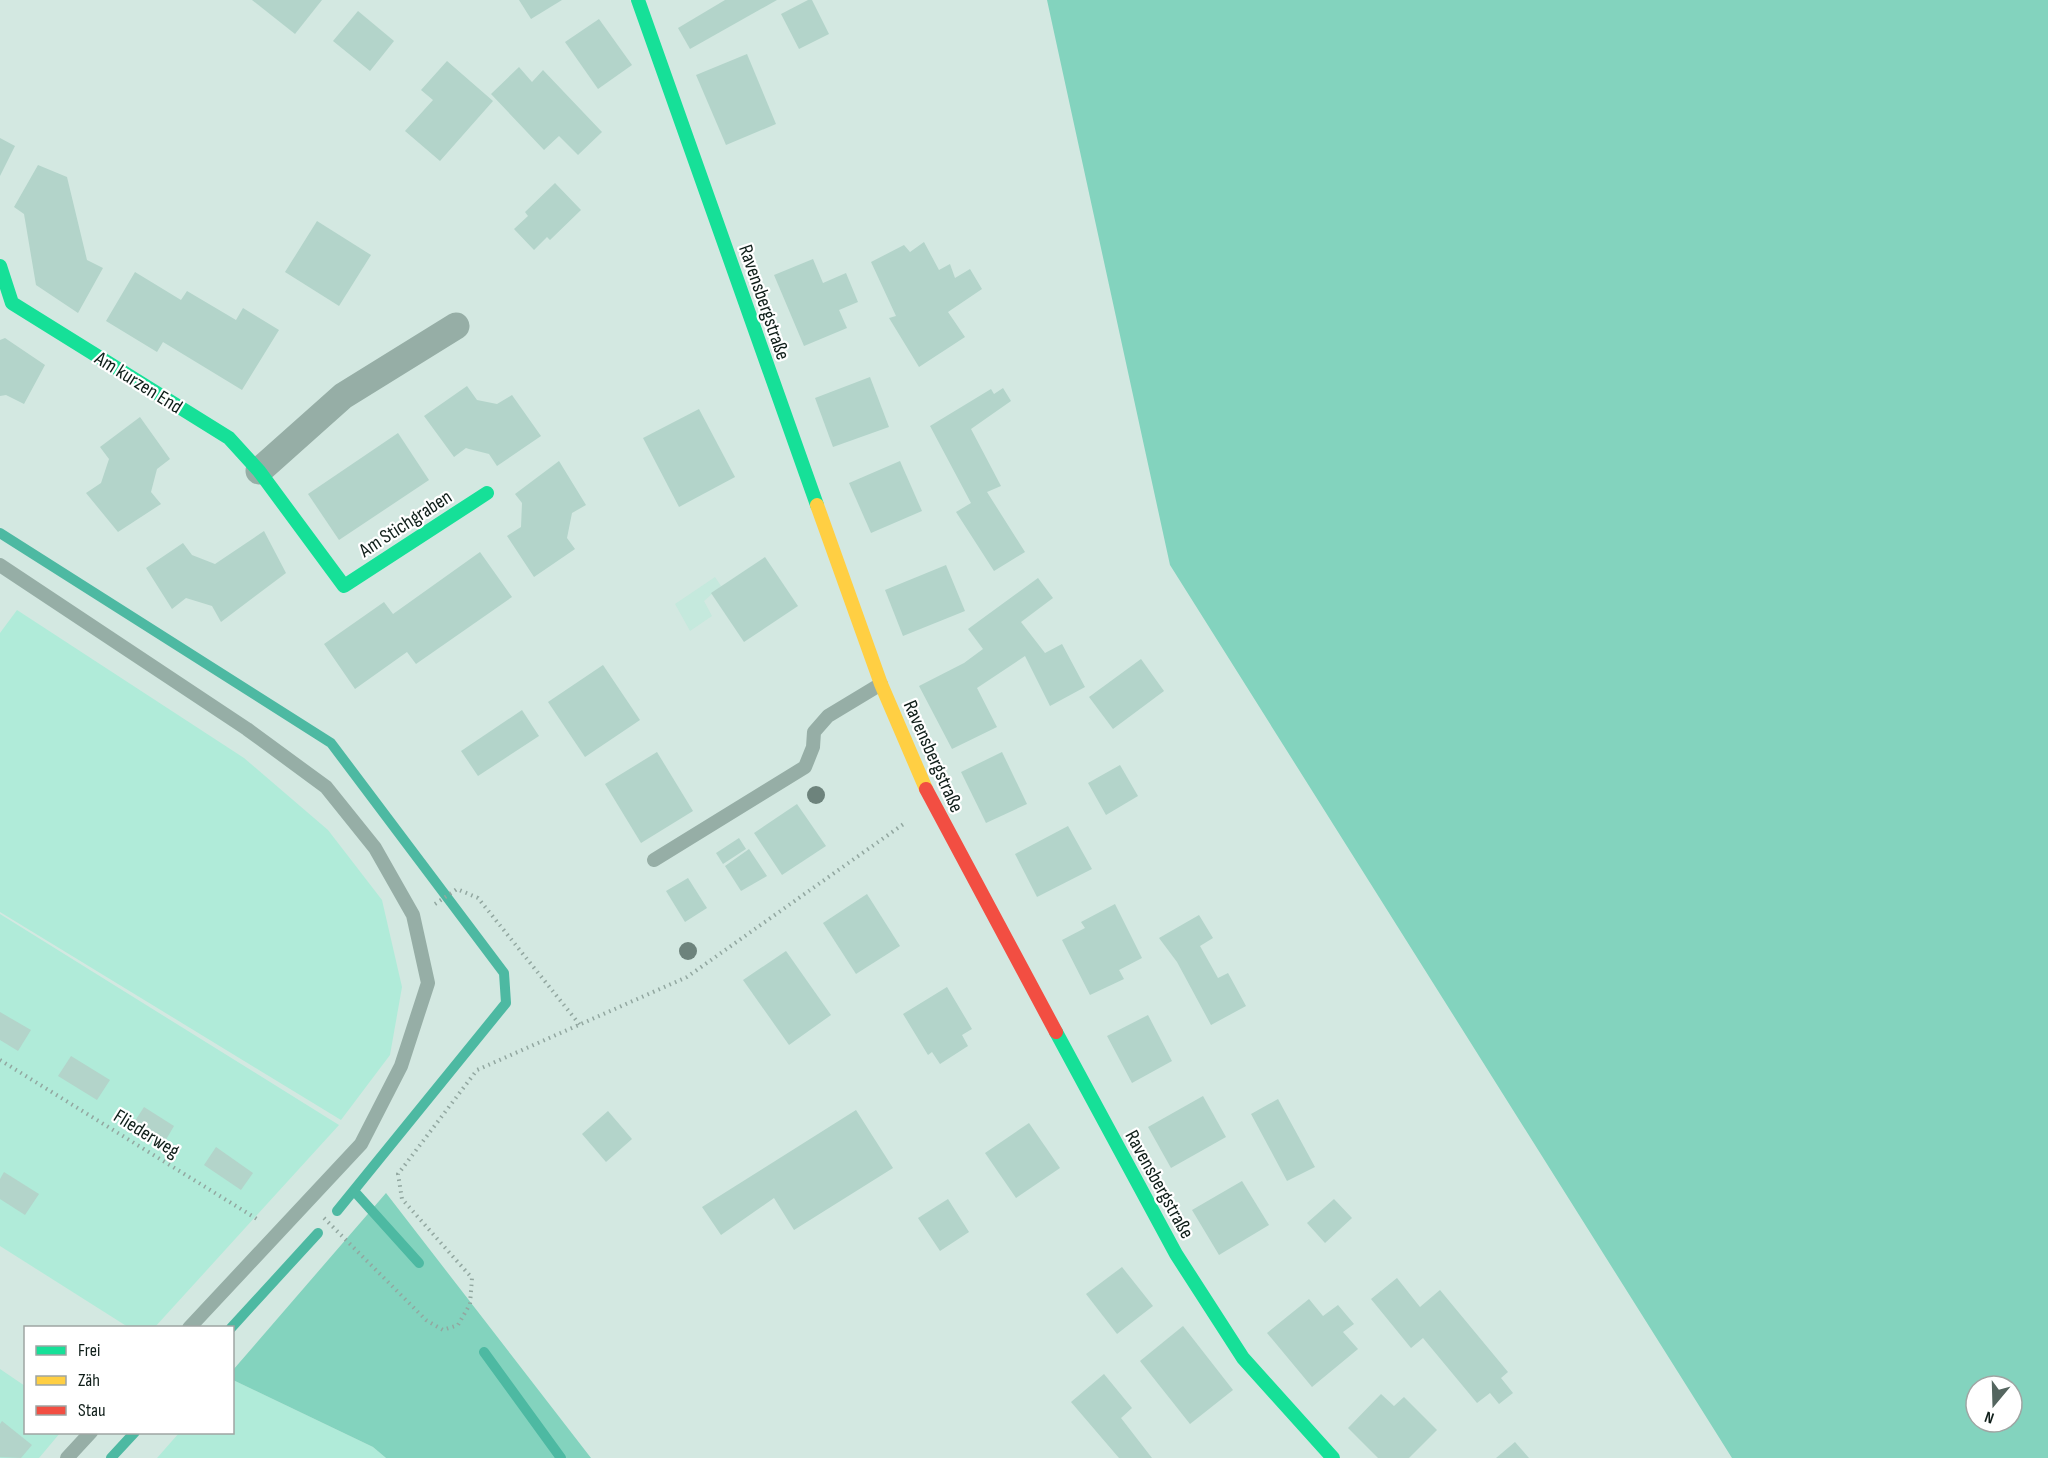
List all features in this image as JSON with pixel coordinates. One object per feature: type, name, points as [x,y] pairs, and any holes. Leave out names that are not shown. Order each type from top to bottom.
[{"type":"street","name":"Ravensbergstraße","points":[[638,0],[881,684],[932,803],[1176,1254],[1243,1358],[1334,1458]]},
{"type":"street","name":"Am kurzen End","points":[[0,266],[6,305],[229,438],[259,471],[344,586]]},
{"type":"street","points":[[259,471],[343,396],[456,326]]},
{"type":"street","name":"Am Stichgraben","points":[[344,586],[487,493]]},
{"type":"lane","points":[[0,565],[247,729],[326,787],[375,848],[413,915],[428,983],[401,1066],[361,1144],[191,1326]]},
{"type":"lane","points":[[654,860],[805,767],[813,747],[814,732],[828,716],[881,684]]},
{"type":"lane","points":[[67,1458],[89,1434]]},
{"type":"path","points":[[307,1201],[426,1320],[443,1330],[458,1325],[470,1305],[472,1278],[402,1199],[398,1174],[477,1070],[687,977],[932,803]]},
{"type":"path","points":[[441,901],[457,889],[478,898],[580,1024]]},
{"type":"path","name":"Fliederweg","points":[[0,1060],[278,1232]]},
{"type":"shaded area","points":[[715,577],[721,586],[704,601],[712,616],[690,631],[675,604]]},
{"type":"shaded area","points":[[17,610],[244,758],[328,830],[382,900],[402,987],[390,1055],[341,1120],[0,912],[0,633]]},
{"type":"shaded area","points":[[0,914],[339,1125],[156,1326],[126,1326],[0,1246]]},
{"type":"shaded area","points":[[0,1369],[24,1385],[24,1434],[59,1434],[39,1458],[0,1458]]},
{"type":"shaded area","points":[[234,1380],[373,1447],[386,1458],[157,1458],[178,1434],[234,1434]]},
{"type":"green space","points":[[1047,0],[2048,0],[2048,1458],[1732,1458],[1170,565]]},
{"type":"green space","points":[[386,1193],[591,1458],[386,1458],[373,1447],[234,1380],[234,1369]]},
{"type":"building","points":[[252,0],[322,0],[295,34]]},
{"type":"building","points":[[519,0],[562,0],[531,19]]},
{"type":"building","points":[[725,0],[777,0],[690,49],[678,28]]},
{"type":"building","points":[[812,0],[829,34],[799,49],[781,14]]},
{"type":"building","points":[[358,11],[394,41],[370,71],[333,41]]},
{"type":"building","points":[[599,19],[632,65],[598,89],[565,42]]},
{"type":"building","points":[[747,54],[776,124],[726,145],[696,75]]},
{"type":"building","points":[[447,61],[493,101],[440,161],[405,131],[433,100],[421,90]]},
{"type":"building","points":[[519,67],[532,82],[543,70],[602,132],[578,155],[559,136],[544,150],[491,94]]},
{"type":"building","points":[[0,138],[15,146],[0,176]]},
{"type":"building","points":[[38,165],[67,177],[87,260],[103,268],[78,313],[36,285],[24,214],[14,207]]},
{"type":"building","points":[[555,183],[581,210],[550,240],[547,237],[534,250],[514,229],[528,216],[525,212]]},
{"type":"building","points":[[317,221],[371,255],[339,306],[285,272]]},
{"type":"building","points":[[924,242],[939,270],[950,264],[955,278],[970,269],[982,289],[948,312],[965,337],[919,367],[889,318],[896,316],[871,262],[904,245],[910,252]]},
{"type":"building","points":[[813,259],[823,283],[846,273],[858,302],[839,310],[847,328],[804,346],[774,275]]},
{"type":"building","points":[[135,272],[181,300],[187,291],[236,320],[243,308],[279,330],[242,390],[163,342],[157,352],[106,321]]},
{"type":"building","points":[[5,338],[45,365],[24,404],[6,395],[0,396],[0,340]]},
{"type":"building","points":[[870,377],[889,427],[833,447],[815,398]]},
{"type":"building","points":[[467,386],[477,400],[497,404],[512,395],[541,436],[497,466],[489,454],[466,448],[454,457],[424,416]]},
{"type":"building","points":[[1003,388],[1011,401],[971,429],[1001,486],[987,492],[1025,552],[994,571],[956,512],[971,503],[930,426],[991,389],[994,394]]},
{"type":"building","points":[[699,409],[735,477],[679,507],[643,438]]},
{"type":"building","points":[[140,417],[170,459],[157,469],[151,492],[161,504],[118,532],[86,493],[101,483],[109,459],[100,447]]},
{"type":"building","points":[[398,433],[429,480],[339,540],[308,494]]},
{"type":"building","points":[[559,461],[586,505],[572,513],[567,538],[575,549],[534,577],[507,536],[521,527],[522,503],[515,494]]},
{"type":"building","points":[[900,461],[922,511],[871,533],[849,483]]},
{"type":"building","points":[[264,531],[286,573],[221,622],[212,606],[186,598],[172,609],[146,568],[183,543],[192,555],[215,564]]},
{"type":"building","points":[[480,552],[512,597],[416,664],[407,652],[355,689],[324,644],[384,602],[393,614]]},
{"type":"building","points":[[765,557],[798,606],[744,642],[711,593]]},
{"type":"building","points":[[946,565],[965,611],[903,636],[885,590]]},
{"type":"building","points":[[1038,578],[1053,598],[1021,622],[1045,653],[1062,644],[1085,687],[1050,706],[1025,656],[977,688],[997,727],[952,749],[919,686],[964,663],[983,649],[968,629]]},
{"type":"building","points":[[1141,659],[1164,691],[1113,729],[1089,697]]},
{"type":"building","points":[[603,665],[640,720],[585,757],[548,702]]},
{"type":"building","points":[[522,710],[539,736],[478,776],[461,751]]},
{"type":"building","points":[[657,752],[693,811],[641,843],[605,784]]},
{"type":"building","points":[[1002,752],[1027,804],[986,823],[961,772]]},
{"type":"building","points":[[1120,765],[1138,796],[1106,815],[1088,783]]},
{"type":"building","points":[[797,804],[826,846],[782,875],[754,833]]},
{"type":"building","points":[[1068,826],[1092,869],[1037,897],[1015,854]]},
{"type":"building","points":[[739,838],[746,849],[723,864],[716,853]]},
{"type":"building","points":[[749,849],[767,876],[741,891],[725,866]]},
{"type":"building","points":[[688,878],[707,908],[685,922],[666,891]]},
{"type":"building","points":[[867,894],[900,946],[856,974],[823,923]]},
{"type":"building","points":[[1115,904],[1142,958],[1119,970],[1124,979],[1090,995],[1062,940],[1085,928],[1081,922]]},
{"type":"building","points":[[1199,915],[1213,938],[1200,946],[1218,978],[1228,973],[1246,1006],[1211,1025],[1177,962],[1159,938]]},
{"type":"building","points":[[786,951],[831,1015],[789,1045],[743,980]]},
{"type":"building","points":[[947,987],[972,1029],[962,1035],[968,1046],[940,1064],[932,1052],[928,1055],[903,1014]]},
{"type":"building","points":[[0,1012],[31,1030],[18,1051],[0,1040]]},
{"type":"building","points":[[1148,1015],[1172,1061],[1132,1083],[1107,1036]]},
{"type":"building","points":[[71,1056],[110,1080],[97,1100],[58,1076]]},
{"type":"building","points":[[1203,1096],[1226,1137],[1171,1168],[1148,1127]]},
{"type":"building","points":[[1278,1099],[1315,1167],[1287,1181],[1251,1114]]},
{"type":"building","points":[[144,1107],[174,1126],[164,1143],[133,1124]]},
{"type":"building","points":[[856,1110],[893,1168],[794,1230],[774,1198],[721,1235],[702,1207]]},
{"type":"building","points":[[608,1111],[632,1139],[606,1162],[582,1134]]},
{"type":"building","points":[[1029,1123],[1060,1168],[1016,1198],[985,1153]]},
{"type":"building","points":[[216,1147],[253,1173],[241,1190],[204,1165]]},
{"type":"building","points":[[4,1172],[39,1194],[25,1215],[0,1199],[0,1179]]},
{"type":"building","points":[[1242,1181],[1269,1225],[1219,1255],[1192,1210]]},
{"type":"building","points":[[948,1199],[969,1232],[940,1251],[918,1218]]},
{"type":"building","points":[[1334,1199],[1352,1218],[1325,1243],[1307,1223]]},
{"type":"building","points":[[1122,1267],[1153,1306],[1117,1334],[1086,1294]]},
{"type":"building","points":[[1397,1278],[1420,1307],[1440,1290],[1508,1372],[1501,1378],[1513,1393],[1499,1404],[1490,1393],[1477,1403],[1423,1338],[1411,1348],[1371,1299]]},
{"type":"building","points":[[1309,1299],[1323,1316],[1338,1305],[1354,1324],[1343,1332],[1358,1349],[1312,1387],[1267,1333]]},
{"type":"building","points":[[1183,1326],[1233,1390],[1190,1424],[1140,1361]]},
{"type":"building","points":[[1104,1374],[1132,1408],[1121,1418],[1152,1458],[1119,1458],[1071,1402]]},
{"type":"building","points":[[1381,1394],[1394,1406],[1404,1397],[1437,1430],[1409,1458],[1378,1458],[1348,1428]]},
{"type":"building","points":[[2,1421],[32,1445],[21,1458],[0,1457],[0,1424]]},
{"type":"building","points":[[1515,1442],[1529,1458],[1496,1458]]},
{"type":"waterway","points":[[0,533],[331,743],[504,973],[506,1003],[337,1211]]},
{"type":"waterway","points":[[355,1192],[419,1263]]},
{"type":"waterway","points":[[233,1326],[318,1233]]},
{"type":"waterway","points":[[484,1352],[561,1458]]},
{"type":"waterway","points":[[111,1458],[133,1434]]},
{"type":"traffic: fast","points":[[638,0],[817,505]]},
{"type":"traffic: fast","points":[[0,266],[12,303],[229,438],[259,471],[344,586],[487,493]]},
{"type":"traffic: fast","points":[[1056,1032],[1176,1254],[1243,1358],[1333,1458]]},
{"type":"traffic: slow","points":[[817,505],[881,684],[926,789]]},
{"type":"traffic: jam","points":[[926,789],[1056,1032]]}]
